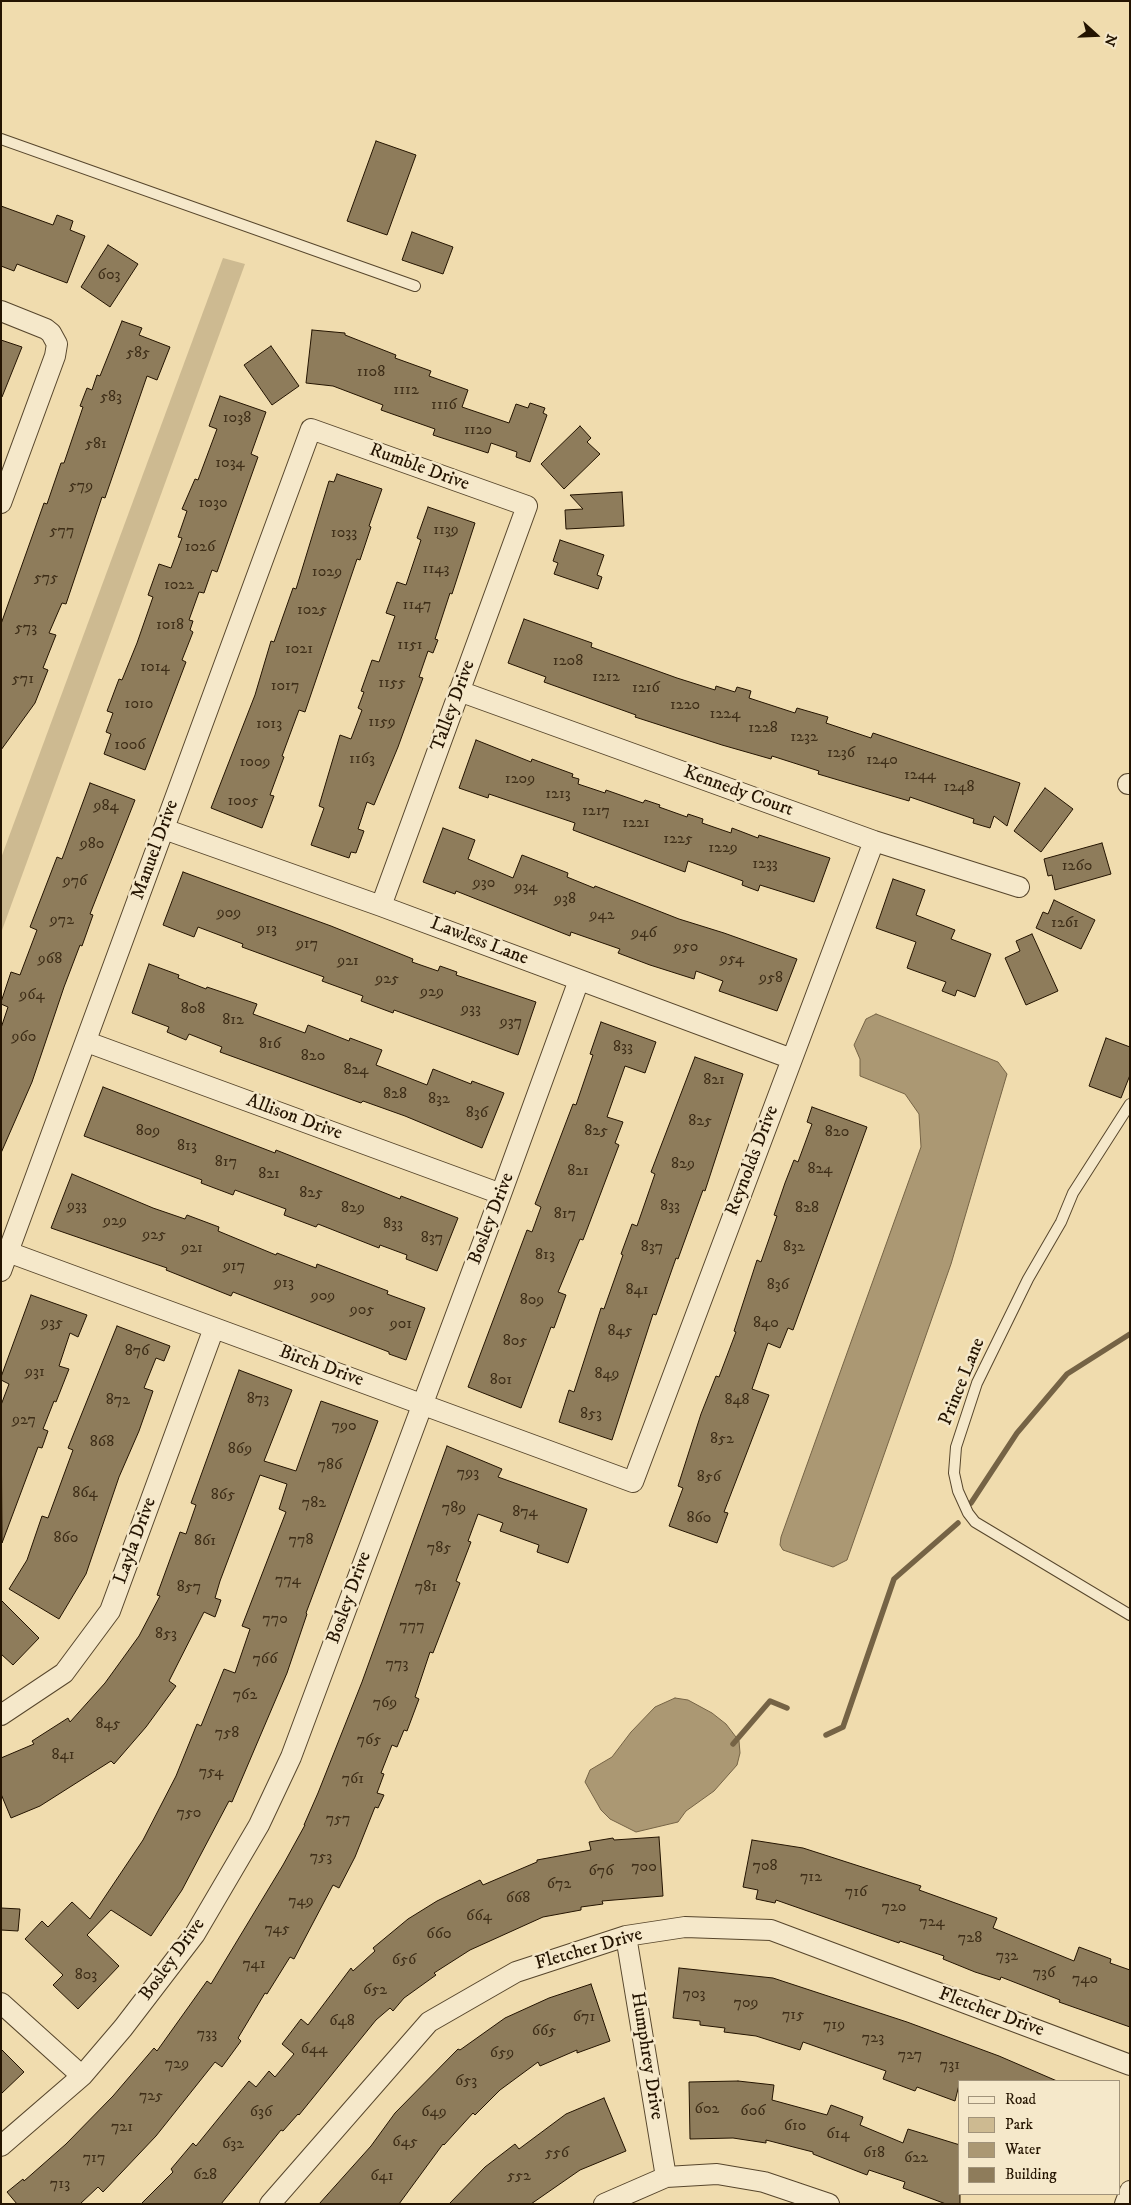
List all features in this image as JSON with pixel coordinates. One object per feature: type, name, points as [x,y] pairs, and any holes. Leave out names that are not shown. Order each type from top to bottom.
[{"type":"street","points":[[1,311],[46,329],[54,338],[56,344],[55,356],[1,504]]},
{"type":"street","name":"Rumble Drive","points":[[311,429],[527,506]]},
{"type":"street","name":"Manuel Drive","points":[[1,1271],[87,1042],[311,429]]},
{"type":"street","name":"Talley Drive","points":[[382,906],[527,506]]},
{"type":"street","name":"Kennedy Court","points":[[460,692],[874,841],[1018,888]]},
{"type":"street","name":"Lawless Lane","points":[[164,829],[382,906],[792,1060]]},
{"type":"street","name":"Reynolds Drive","points":[[633,1482],[874,841]]},
{"type":"street","name":"Bosley Drive","points":[[1,2146],[82,2076],[160,1981],[194,1934],[259,1825],[291,1757],[579,980]]},
{"type":"street","name":"Allison Drive","points":[[87,1042],[501,1194]]},
{"type":"street","name":"Birch Drive","points":[[8,1252],[633,1482]]},
{"type":"street","name":"Layla Drive","points":[[1,1715],[64,1674],[110,1610],[214,1328]]},
{"type":"street","name":"Fletcher Drive","points":[[270,2204],[429,2022],[516,1972],[626,1936],[685,1927],[771,1930],[1130,2065]]},
{"type":"street","name":"Humphrey Drive","points":[[626,1936],[666,2177]]},
{"type":"street","points":[[1,2004],[82,2076]]},
{"type":"street","points":[[604,2204],[666,2177],[716,2174],[764,2182],[828,2204]]},
{"type":"street","points":[[1125,2204],[1130,2191]]},
{"type":"lane","points":[[1,139],[415,286]]},
{"type":"lane","name":"Prince Lane","points":[[1130,1104],[1073,1193],[1061,1222],[1028,1278],[977,1383],[956,1447],[954,1473],[958,1491],[968,1513],[975,1522],[1130,1615]]},
{"type":"green space","points":[[223,258],[245,264],[1,933],[1,858]]},
{"type":"water","points":[[876,1014],[998,1062],[1007,1074],[951,1264],[847,1560],[833,1567],[783,1550],[780,1545],[781,1537],[921,1147],[919,1114],[905,1094],[860,1076],[860,1059],[854,1045],[866,1019]]},
{"type":"water","points":[[675,1698],[688,1700],[712,1713],[726,1724],[739,1741],[740,1753],[737,1765],[714,1791],[686,1811],[678,1822],[636,1832],[610,1819],[601,1810],[585,1782],[590,1770],[612,1757],[631,1732],[655,1707]]},
{"type":"building","points":[[376,141],[416,155],[387,235],[347,221]]},
{"type":"building","points":[[1,206],[53,225],[57,215],[73,221],[70,230],[85,236],[67,283],[17,264],[14,271],[1,266]]},
{"type":"building","points":[[412,232],[453,247],[443,274],[402,260]]},
{"type":"building","points":[[108,245],[138,264],[110,307],[81,287]]},
{"type":"building","points":[[122,321],[142,328],[139,335],[170,347],[157,380],[147,376],[105,498],[102,497],[66,604],[62,603],[49,633],[56,635],[43,668],[48,670],[35,703],[1,750],[1,624],[44,503],[47,504],[61,463],[64,463],[83,407],[80,406],[87,388],[92,390],[97,375],[100,376]]},
{"type":"building","points":[[312,330],[345,333],[345,335],[396,355],[395,358],[431,371],[429,376],[468,390],[462,407],[509,423],[516,404],[528,408],[530,403],[545,408],[543,413],[547,415],[530,462],[516,457],[517,452],[491,443],[488,453],[433,435],[435,429],[381,410],[383,405],[333,386],[306,383]]},
{"type":"building","points":[[1,340],[22,347],[2,397],[1,397]]},
{"type":"building","points":[[271,346],[299,386],[272,405],[244,365]]},
{"type":"building","points":[[220,396],[266,412],[251,454],[258,457],[217,572],[212,570],[204,593],[199,592],[189,620],[193,621],[190,630],[193,632],[182,660],[186,662],[145,770],[104,754],[111,734],[106,732],[113,713],[107,711],[119,679],[122,680],[137,643],[153,597],[148,595],[159,564],[171,568],[182,538],[178,537],[187,511],[182,509],[195,479],[198,480],[217,429],[209,426]]},
{"type":"building","points":[[580,426],[591,438],[587,442],[600,454],[564,489],[541,464]]},
{"type":"building","points":[[337,474],[382,489],[360,560],[357,559],[305,712],[299,710],[282,756],[284,757],[270,795],[274,796],[262,828],[211,808],[255,695],[271,641],[274,642],[293,588],[296,589],[329,481],[334,482]]},
{"type":"building","points":[[622,492],[624,526],[566,529],[565,510],[583,509],[570,495]]},
{"type":"building","points":[[428,507],[475,523],[435,639],[438,640],[433,653],[428,651],[419,677],[423,678],[398,747],[374,805],[367,802],[358,829],[364,831],[356,853],[351,852],[349,858],[311,845],[324,808],[319,806],[340,735],[351,739],[362,710],[358,708],[364,692],[361,691],[372,660],[379,662],[395,616],[386,613],[397,582],[406,585],[421,540],[417,538]]},
{"type":"building","points":[[560,540],[604,555],[597,575],[602,577],[598,589],[554,574],[558,563],[553,561]]},
{"type":"building","points":[[524,619],[592,643],[591,647],[677,678],[715,690],[716,686],[735,692],[737,687],[751,691],[749,698],[795,713],[797,708],[828,717],[826,723],[871,738],[873,733],[1020,783],[1007,826],[994,816],[990,828],[973,823],[974,819],[910,797],[909,801],[818,774],[819,771],[772,756],[771,759],[722,745],[635,717],[636,715],[544,682],[546,677],[508,663]]},
{"type":"building","points":[[476,740],[531,762],[532,759],[573,774],[572,777],[579,779],[578,784],[605,793],[606,790],[643,803],[645,800],[687,817],[688,814],[703,819],[702,823],[731,833],[732,828],[758,838],[759,835],[830,858],[814,902],[760,885],[758,891],[742,885],[743,881],[688,861],[685,872],[573,830],[575,823],[489,794],[488,798],[459,788]]},
{"type":"building","points":[[90,783],[135,800],[90,914],[93,915],[64,987],[32,1082],[1,1153],[1,1028],[8,1007],[1,1004],[1,1002],[11,972],[20,975],[37,930],[30,927],[57,857],[62,859]]},
{"type":"building","points":[[1045,788],[1073,809],[1041,852],[1014,831]]},
{"type":"building","points":[[443,828],[475,840],[468,859],[513,878],[522,855],[568,873],[567,877],[594,888],[595,886],[679,919],[797,959],[777,1011],[719,991],[723,981],[696,971],[694,979],[650,965],[618,953],[620,949],[571,932],[570,936],[456,891],[455,894],[423,882]]},
{"type":"building","points":[[1102,843],[1111,874],[1055,890],[1052,875],[1048,876],[1044,859]]},
{"type":"building","points":[[183,872],[331,926],[413,959],[412,962],[438,971],[440,966],[457,972],[456,975],[536,1002],[518,1055],[394,1010],[393,1013],[361,1001],[363,996],[322,981],[324,977],[242,947],[243,944],[198,927],[194,937],[163,925]]},
{"type":"building","points":[[893,879],[925,890],[916,915],[955,930],[951,939],[991,954],[975,997],[957,990],[955,996],[942,991],[946,982],[907,968],[916,942],[876,928]]},
{"type":"building","points":[[1054,900],[1095,920],[1081,949],[1036,928],[1043,912],[1048,914]]},
{"type":"building","points":[[1032,934],[1058,991],[1026,1005],[1005,958],[1020,951],[1016,941]]},
{"type":"building","points":[[149,964],[179,975],[178,978],[206,989],[207,987],[257,1004],[253,1014],[305,1033],[308,1025],[349,1041],[350,1038],[382,1050],[376,1065],[427,1085],[433,1069],[471,1084],[472,1081],[504,1093],[482,1148],[405,1116],[363,1101],[361,1103],[220,1052],[222,1047],[189,1034],[186,1040],[167,1032],[169,1027],[132,1013]]},
{"type":"building","points":[[601,1022],[656,1042],[645,1073],[625,1066],[607,1117],[623,1122],[615,1143],[619,1145],[583,1240],[580,1239],[558,1292],[566,1295],[554,1328],[551,1327],[521,1408],[468,1387],[527,1230],[532,1232],[541,1207],[535,1204],[573,1104],[576,1105],[593,1055],[590,1054]]},
{"type":"building","points":[[1106,1038],[1130,1047],[1130,1075],[1121,1098],[1089,1086]]},
{"type":"building","points":[[695,1057],[743,1074],[705,1191],[703,1190],[678,1259],[676,1258],[656,1315],[653,1314],[612,1440],[559,1422],[569,1390],[574,1392],[601,1308],[604,1309],[632,1224],[637,1226],[655,1174],[651,1172]]},
{"type":"building","points":[[103,1087],[275,1153],[276,1150],[400,1199],[401,1196],[458,1218],[437,1271],[406,1259],[407,1255],[380,1245],[379,1248],[318,1224],[316,1227],[284,1215],[286,1209],[235,1190],[233,1195],[201,1183],[202,1180],[84,1136]]},
{"type":"building","points":[[812,1107],[867,1127],[793,1330],[788,1328],[780,1348],[768,1343],[752,1389],[769,1395],[724,1512],[728,1513],[717,1543],[669,1526],[683,1488],[678,1486],[701,1414],[716,1376],[719,1377],[736,1332],[734,1331],[757,1260],[761,1262],[777,1216],[774,1215],[785,1183],[794,1160],[798,1162],[812,1124],[807,1122]]},
{"type":"building","points":[[72,1174],[153,1208],[185,1219],[187,1215],[219,1227],[218,1231],[276,1255],[277,1253],[316,1268],[317,1264],[388,1291],[387,1294],[425,1308],[406,1360],[233,1292],[231,1296],[166,1270],[167,1268],[51,1228]]},
{"type":"building","points":[[31,1295],[87,1315],[78,1337],[70,1333],[59,1366],[69,1369],[43,1429],[48,1431],[42,1448],[38,1447],[2,1543],[1,1405],[9,1384],[1,1380],[1,1377]]},
{"type":"building","points":[[117,1326],[170,1346],[164,1361],[156,1358],[144,1388],[153,1391],[139,1431],[119,1477],[86,1574],[59,1619],[9,1589],[27,1560],[42,1516],[48,1518],[73,1450],[68,1448]]},
{"type":"building","points":[[239,1370],[292,1390],[264,1461],[296,1471],[321,1401],[378,1421],[306,1613],[287,1673],[232,1802],[229,1801],[182,1890],[151,1936],[111,1910],[87,1935],[119,1966],[78,2009],[53,1985],[63,1975],[25,1939],[42,1921],[48,1927],[72,1902],[90,1919],[143,1840],[176,1776],[197,1724],[201,1726],[224,1669],[235,1673],[250,1629],[242,1626],[286,1512],[279,1509],[287,1484],[260,1475],[220,1581],[215,1598],[221,1600],[215,1617],[204,1612],[169,1681],[176,1686],[146,1727],[114,1764],[111,1761],[40,1806],[11,1818],[1,1794],[1,1758],[34,1744],[32,1741],[68,1718],[70,1722],[105,1683],[139,1636],[160,1596],[157,1595],[180,1532],[186,1534],[196,1505],[191,1503]]},
{"type":"building","points":[[447,1446],[502,1469],[498,1477],[587,1509],[568,1563],[537,1552],[539,1545],[500,1531],[503,1523],[478,1514],[468,1541],[471,1542],[456,1581],[460,1583],[433,1653],[430,1652],[415,1697],[419,1699],[407,1731],[404,1730],[397,1747],[392,1745],[381,1773],[384,1774],[377,1793],[384,1795],[378,1808],[375,1807],[355,1857],[339,1888],[333,1885],[294,1959],[290,1957],[267,1994],[265,1993],[238,2038],[241,2041],[222,2067],[215,2062],[156,2136],[103,2192],[98,2187],[80,2204],[17,2204],[7,2192],[23,2179],[24,2181],[66,2144],[113,2096],[154,2048],[157,2051],[207,1981],[211,1984],[283,1865],[305,1825],[362,1682]]},
{"type":"building","points":[[1,1600],[39,1638],[13,1665],[1,1654]]},
{"type":"building","points":[[659,1837],[663,1896],[602,1901],[603,1904],[581,1907],[581,1910],[543,1917],[470,1950],[434,1973],[436,1975],[404,1998],[393,2011],[390,2008],[376,2020],[299,2115],[283,2131],[281,2130],[221,2204],[141,2204],[173,2172],[171,2169],[193,2143],[196,2146],[249,2081],[256,2087],[269,2071],[275,2077],[294,2054],[282,2044],[301,2019],[308,2025],[351,1968],[353,1971],[375,1951],[373,1948],[408,1919],[437,1901],[480,1880],[483,1885],[537,1862],[537,1860],[591,1850],[589,1842],[613,1838],[614,1840]]},
{"type":"building","points":[[752,1840],[803,1848],[921,1886],[919,1890],[997,1918],[993,1928],[1074,1961],[1079,1947],[1111,1959],[1110,1963],[1130,1970],[1130,2027],[1059,2002],[1060,2000],[1001,1977],[1000,1980],[975,1972],[943,1959],[944,1956],[900,1941],[899,1943],[776,1900],[775,1903],[756,1899],[758,1890],[743,1887]]},
{"type":"building","points":[[1,1908],[20,1909],[18,1931],[1,1930]]},
{"type":"building","points":[[679,1968],[773,1978],[907,2022],[999,2056],[1055,2080],[958,2080],[955,2101],[917,2087],[915,2091],[883,2079],[886,2071],[803,2042],[800,2050],[756,2036],[724,2032],[725,2028],[700,2025],[700,2021],[673,2018]]},
{"type":"building","points":[[591,1984],[610,2041],[577,2053],[577,2050],[540,2066],[538,2062],[500,2090],[475,2115],[473,2113],[443,2144],[399,2204],[319,2204],[371,2146],[395,2113],[458,2049],[460,2050],[505,2018],[549,1998]]},
{"type":"building","points":[[1,2049],[24,2072],[1,2094]]},
{"type":"building","points":[[738,2081],[774,2085],[772,2100],[827,2115],[831,2105],[863,2117],[860,2125],[903,2143],[908,2129],[958,2144],[958,2195],[960,2195],[960,2204],[946,2204],[903,2188],[905,2182],[869,2170],[867,2175],[813,2154],[813,2152],[766,2140],[766,2143],[733,2138],[690,2139],[689,2082]]},
{"type":"building","points":[[604,2098],[626,2151],[580,2170],[531,2204],[449,2204],[485,2167],[515,2144],[519,2149],[566,2114]]},
{"type":"waterway","points":[[971,1503],[1017,1433],[1067,1374],[1130,1334]]},
{"type":"waterway","points":[[826,1735],[843,1727],[894,1579],[958,1523]]},
{"type":"waterway","points":[[733,1744],[770,1701],[787,1708]]}]
